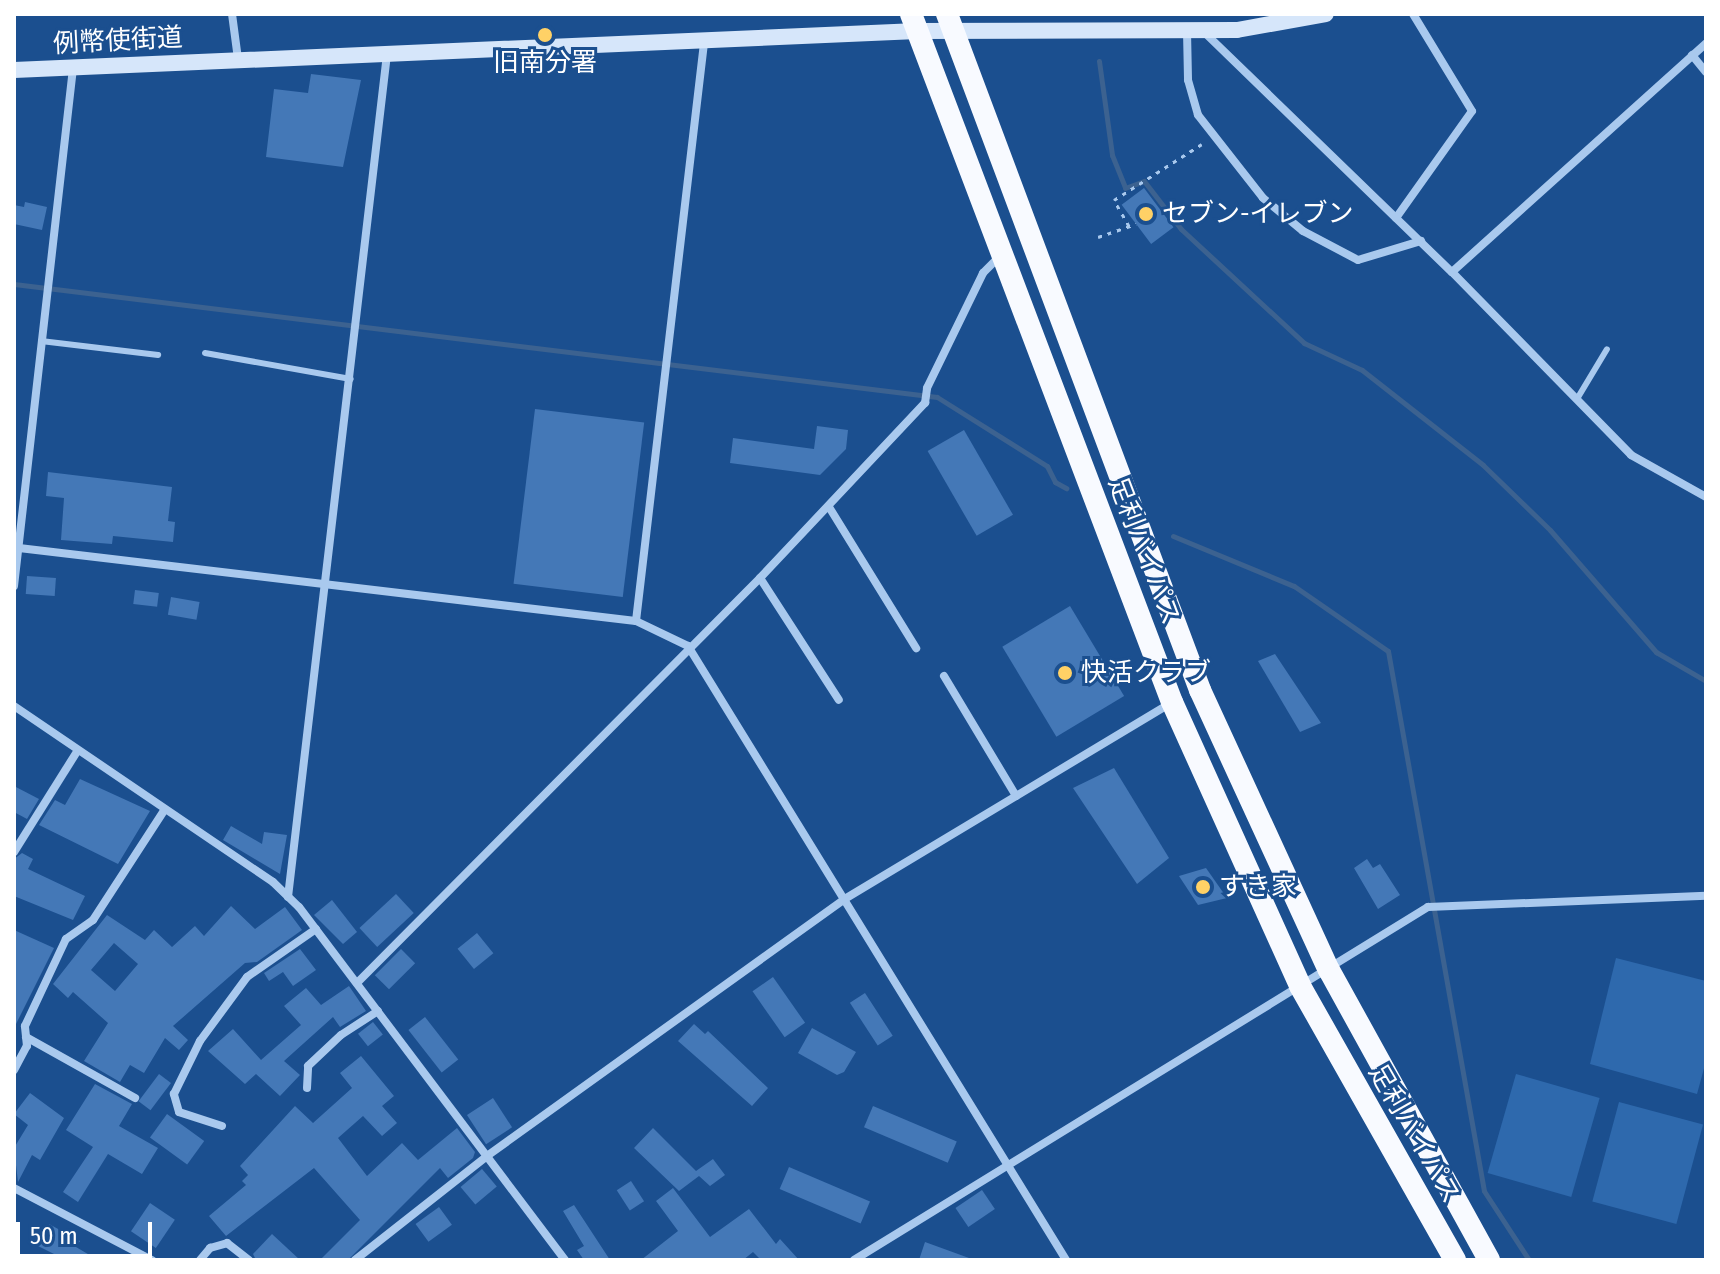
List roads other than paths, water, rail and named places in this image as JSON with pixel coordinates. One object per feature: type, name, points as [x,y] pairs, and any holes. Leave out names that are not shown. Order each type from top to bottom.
[{"type":"highway","name":"足利バイパス","points":[[950,22],[1195,676],[1329,970],[1489,1260]]},
{"type":"highway","name":"足利バイパス","points":[[914,23],[1172,702],[1300,986],[1454,1260]]},
{"type":"main road","name":"例幣使街道","points":[[14,70],[704,43],[914,23],[1195,31],[1275,26],[1326,14]]},
{"type":"street","points":[[232,14],[238,59]]},
{"type":"street","points":[[1396,218],[1472,111],[1413,14]]},
{"type":"street","points":[[1195,31],[1192,100],[1212,137],[1263,198],[1331,247],[1363,261],[1421,241]]},
{"type":"street","points":[[1195,31],[1421,241],[1631,455],[1706,497]]},
{"type":"street","points":[[636,621],[704,43]]},
{"type":"street","points":[[1452,272],[1706,43]]},
{"type":"street","points":[[288,897],[387,54]]},
{"type":"street","points":[[1692,55],[1706,72]]},
{"type":"street","points":[[14,586],[73,68]]},
{"type":"street","points":[[357,983],[688,646],[760,578],[925,403],[927,388],[983,273],[1002,253]]},
{"type":"street","points":[[829,507],[916,648]]},
{"type":"street","points":[[19,548],[636,621],[688,646],[1066,1260]]},
{"type":"street","points":[[760,578],[839,700]]},
{"type":"street","points":[[944,676],[1016,796]]},
{"type":"street","points":[[355,1260],[487,1156],[843,900],[1172,702]]},
{"type":"street","points":[[14,706],[288,897],[357,983],[560,1258]]},
{"type":"street","points":[[14,852],[78,750]]},
{"type":"street","points":[[14,1070],[26,1037],[25,1026],[66,939],[93,920],[165,809]]},
{"type":"street","points":[[854,1260],[1428,907],[1706,896]]},
{"type":"street","points":[[222,1126],[179,1112],[174,1094],[193,1054],[247,977],[316,929]]},
{"type":"street","points":[[307,1088],[308,1066],[341,1035],[378,1011]]},
{"type":"street","points":[[26,1037],[135,1098]]},
{"type":"street","points":[[14,1188],[152,1260]]},
{"type":"street","points":[[200,1260],[210,1248],[227,1243],[239,1248],[249,1260]]},
{"type":"lane","points":[[41,341],[158,355]]},
{"type":"lane","points":[[1577,399],[1607,349]]},
{"type":"lane","points":[[205,353],[351,379]]},
{"type":"waterway","points":[[1099,61],[1112,155],[1125,188],[1144,181],[1181,229],[1304,343],[1362,370],[1483,465],[1550,530],[1656,652],[1706,681]]},
{"type":"waterway","points":[[14,284],[937,397],[1047,466],[1055,482],[1066,488]]},
{"type":"waterway","points":[[1173,536],[1294,586],[1388,651],[1484,1191],[1529,1260]]},
{"type":"place","name":"旧南分署","points":[[545,35]]},
{"type":"place","name":"セブン-イレブン","points":[[1146,214]]},
{"type":"place","name":"快活クラブ","points":[[1065,673]]},
{"type":"place","name":"すき家","points":[[1203,887]]}]
